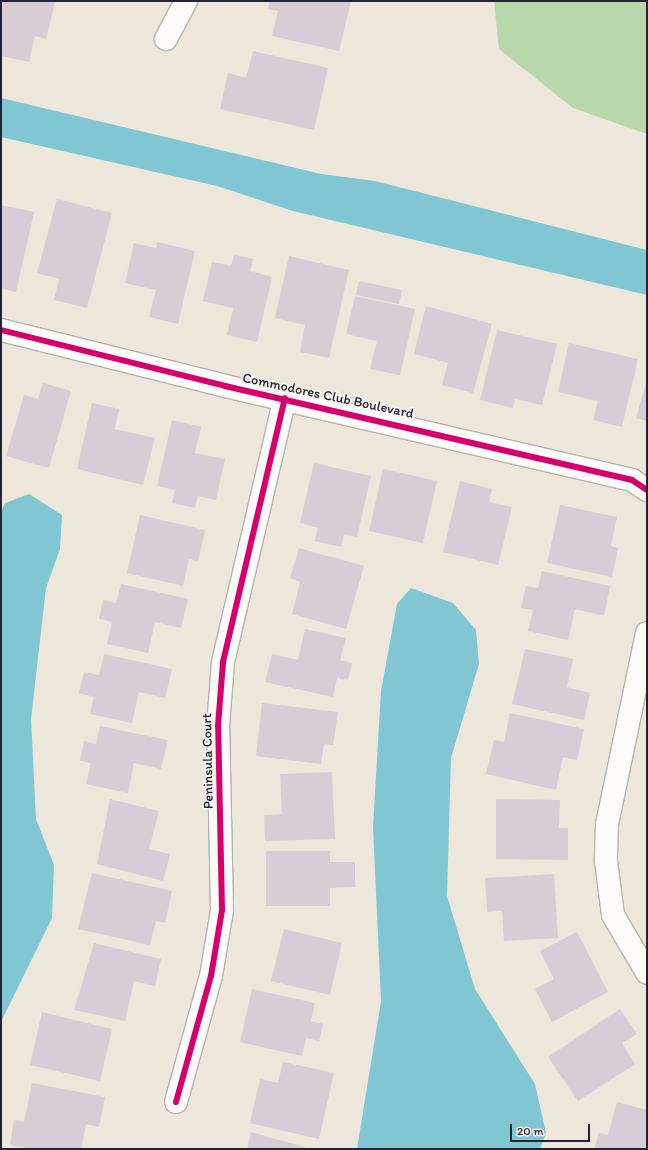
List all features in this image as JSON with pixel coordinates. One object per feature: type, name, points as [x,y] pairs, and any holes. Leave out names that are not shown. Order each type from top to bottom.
[{"type":"street","points":[[166,39],[186,1]]},
{"type":"street","name":"Commodores Club Boulevard","points":[[1,330],[632,480],[647,490]]},
{"type":"street","name":"Peninsula Court","points":[[176,1102],[211,976],[222,910],[218,726],[223,662],[285,398]]},
{"type":"street","points":[[647,633],[608,825],[606,861],[613,916],[647,973]]},
{"type":"green space","points":[[494,1],[647,1],[647,134],[573,108],[499,49]]},
{"type":"water","points":[[1,98],[321,174],[375,181],[647,250],[647,295],[293,211],[217,186],[1,137]]},
{"type":"water","points":[[29,494],[62,515],[60,549],[46,588],[31,719],[36,819],[54,865],[52,918],[1,1022],[1,512],[5,503]]},
{"type":"water","points":[[411,588],[453,603],[476,630],[479,664],[451,758],[447,896],[475,989],[535,1084],[546,1133],[540,1149],[357,1149],[381,1001],[373,827],[381,691],[397,604]]},
{"type":"building","points":[[1,1],[55,2],[46,39],[35,36],[29,62],[1,56]]},
{"type":"building","points":[[270,1],[351,1],[339,51],[272,36],[278,11],[268,9]]},
{"type":"building","points":[[253,51],[328,68],[314,130],[220,109],[228,73],[246,78]]},
{"type":"building","points":[[57,199],[112,213],[87,308],[54,300],[59,279],[37,273]]},
{"type":"building","points":[[1,205],[34,212],[16,292],[1,288]]},
{"type":"building","points":[[157,242],[195,251],[178,324],[149,317],[156,290],[125,283],[134,243],[156,248]]},
{"type":"building","points":[[234,255],[253,259],[250,271],[272,277],[257,342],[227,335],[233,308],[203,301],[212,262],[231,266]]},
{"type":"building","points":[[289,256],[349,270],[329,358],[300,352],[305,325],[275,318]]},
{"type":"building","points":[[359,281],[402,290],[399,304],[356,295]]},
{"type":"building","points":[[355,296],[415,309],[400,375],[370,369],[377,341],[346,334]]},
{"type":"building","points":[[426,306],[492,324],[473,393],[442,385],[448,363],[414,354]]},
{"type":"building","points":[[497,330],[557,344],[542,405],[515,399],[513,408],[480,400]]},
{"type":"building","points":[[569,343],[638,359],[622,427],[593,420],[598,401],[558,392]]},
{"type":"building","points":[[647,379],[647,421],[636,418]]},
{"type":"building","points":[[43,383],[71,391],[49,468],[6,456],[24,395],[38,399]]},
{"type":"building","points":[[92,403],[119,409],[115,429],[155,438],[143,485],[77,469]]},
{"type":"building","points":[[172,420],[201,427],[195,453],[225,459],[216,500],[198,496],[195,508],[172,503],[175,490],[157,486]]},
{"type":"building","points":[[314,463],[371,476],[357,537],[344,534],[341,547],[315,541],[318,528],[300,523]]},
{"type":"building","points":[[383,469],[437,481],[423,543],[369,531]]},
{"type":"building","points":[[460,481],[492,489],[489,502],[512,507],[498,565],[443,552]]},
{"type":"building","points":[[560,505],[617,517],[611,546],[618,548],[612,577],[547,563]]},
{"type":"building","points":[[140,515],[205,530],[198,561],[189,559],[183,586],[127,573]]},
{"type":"building","points":[[299,548],[364,566],[346,629],[292,614],[300,582],[290,578]]},
{"type":"building","points":[[542,571],[610,586],[604,616],[575,609],[568,640],[528,631],[533,610],[521,608],[526,586],[538,588]]},
{"type":"building","points":[[121,584],[188,599],[181,628],[155,622],[148,653],[107,644],[112,622],[99,619],[103,600],[116,603]]},
{"type":"building","points":[[305,629],[346,638],[340,660],[352,663],[348,680],[337,678],[333,697],[265,682],[272,654],[298,660]]},
{"type":"building","points":[[525,649],[573,659],[567,687],[590,693],[584,720],[512,704]]},
{"type":"building","points":[[104,654],[172,669],[165,698],[139,692],[132,723],[90,714],[94,697],[79,693],[84,672],[99,675]]},
{"type":"building","points":[[262,703],[338,712],[333,745],[324,744],[321,764],[256,756]]},
{"type":"building","points":[[510,713],[584,729],[577,760],[563,757],[556,790],[486,774],[494,740],[504,742]]},
{"type":"building","points":[[100,726],[168,740],[161,769],[134,763],[128,793],[86,784],[91,763],[80,761],[84,741],[96,744]]},
{"type":"building","points":[[332,772],[335,839],[265,841],[264,815],[282,814],[280,774]]},
{"type":"building","points":[[110,799],[159,811],[149,849],[170,854],[163,881],[97,864]]},
{"type":"building","points":[[496,799],[560,800],[559,828],[568,828],[568,860],[496,859]]},
{"type":"building","points":[[266,851],[330,851],[330,862],[355,862],[355,887],[330,888],[330,906],[266,906]]},
{"type":"building","points":[[92,873],[172,891],[165,923],[156,921],[150,945],[78,929]]},
{"type":"building","points":[[554,874],[558,938],[504,941],[502,911],[487,912],[485,878]]},
{"type":"building","points":[[284,929],[342,943],[330,995],[271,981]]},
{"type":"building","points":[[577,932],[608,992],[552,1022],[535,989],[554,979],[540,951]]},
{"type":"building","points":[[94,943],[161,959],[155,986],[134,981],[125,1021],[74,1010]]},
{"type":"building","points":[[252,989],[315,1003],[311,1021],[323,1024],[319,1041],[306,1038],[302,1056],[240,1042]]},
{"type":"building","points":[[620,1009],[637,1034],[622,1043],[635,1064],[578,1101],[548,1057]]},
{"type":"building","points":[[42,1012],[112,1029],[100,1081],[30,1065]]},
{"type":"building","points":[[283,1062],[334,1073],[319,1139],[250,1123],[260,1079],[278,1083]]},
{"type":"building","points":[[32,1083],[105,1097],[99,1127],[86,1124],[81,1149],[32,1149],[10,1145],[14,1120],[24,1122]]},
{"type":"building","points":[[617,1102],[647,1110],[647,1149],[594,1149],[599,1133],[608,1135]]},
{"type":"building","points":[[251,1132],[308,1148],[247,1149]]},
{"type":"cycle path","points":[[1,330],[225,386],[632,480],[647,490]]},
{"type":"cycle path","points":[[176,1102],[211,976],[222,910],[218,726],[223,662],[285,398]]}]
